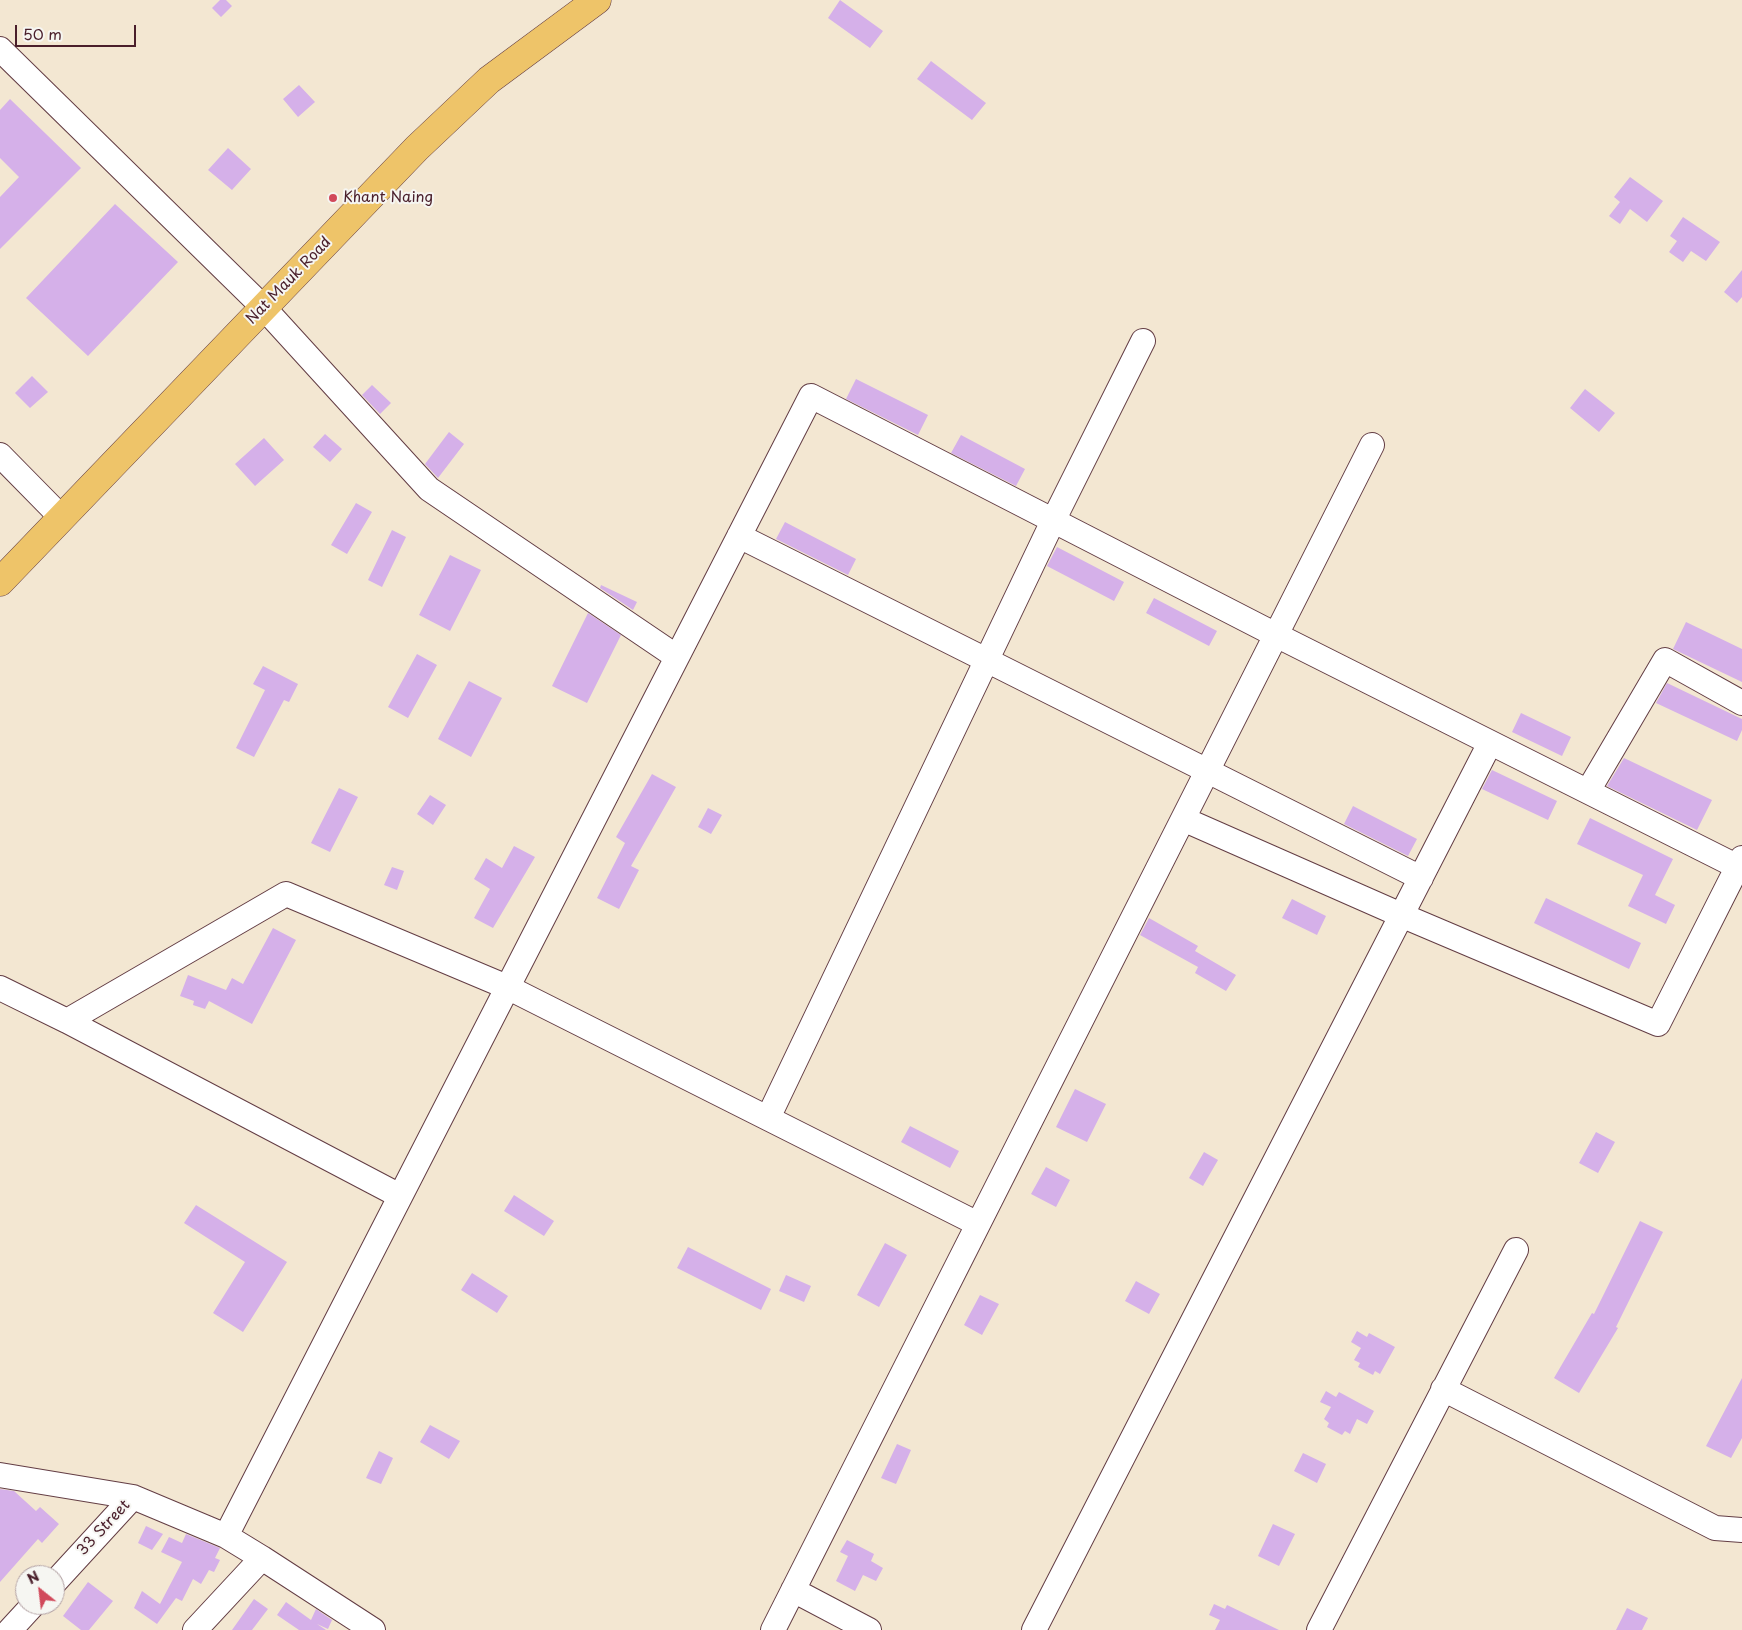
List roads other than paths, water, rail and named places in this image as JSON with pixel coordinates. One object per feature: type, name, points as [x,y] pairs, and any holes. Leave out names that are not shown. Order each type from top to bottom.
[{"type":"highway","name":"Nat Mauk Road","points":[[0,582],[417,148],[489,80],[597,0]]},
{"type":"street","points":[[0,49],[264,308],[429,489],[677,657]]},
{"type":"street","points":[[768,1118],[1054,521],[1143,341]]},
{"type":"street","points":[[226,1536],[811,396],[1490,743],[1740,864],[1658,1024],[1402,916],[1182,819]]},
{"type":"street","points":[[773,1630],[1372,445]]},
{"type":"street","points":[[0,455],[62,518]]},
{"type":"street","points":[[739,536],[1421,878]]},
{"type":"street","points":[[1588,792],[1665,660],[1742,703]]},
{"type":"street","points":[[1034,1630],[1490,743]]},
{"type":"street","points":[[67,1021],[286,894],[507,987],[978,1224]]},
{"type":"street","points":[[0,988],[67,1021],[400,1196]]},
{"type":"street","points":[[1319,1630],[1516,1250]]},
{"type":"street","points":[[1444,1389],[1715,1528],[1742,1530]]},
{"type":"street","points":[[0,1475],[134,1497],[226,1536],[373,1630]]},
{"type":"street","name":"33 Street","points":[[65,1571],[134,1497]]},
{"type":"street","points":[[195,1630],[262,1558]]},
{"type":"street","points":[[794,1590],[869,1630]]},
{"type":"street","points":[[10,1630],[24,1615]]},
{"type":"place","name":"Khant Naing","points":[[333,198]]}]
